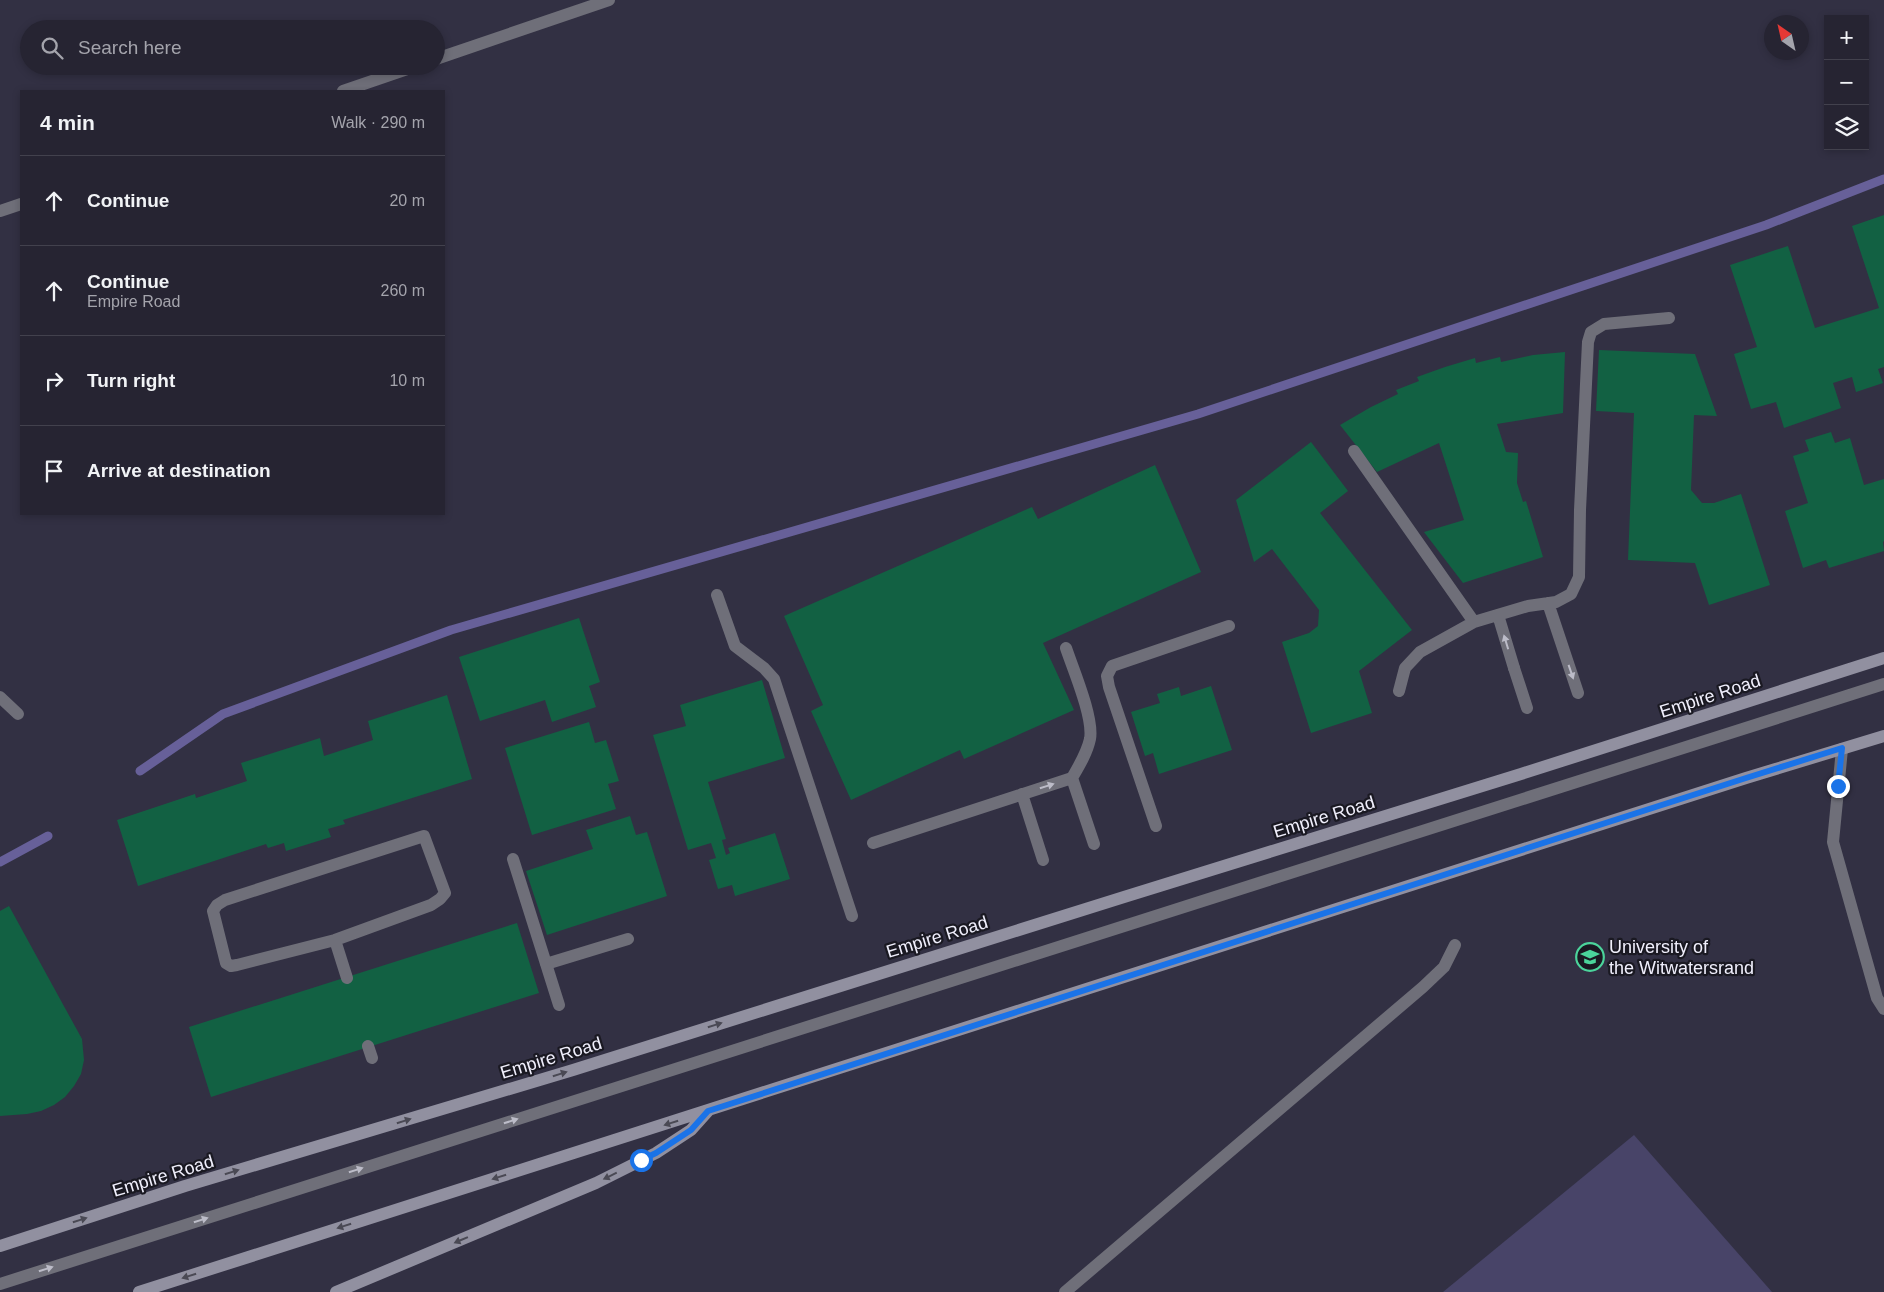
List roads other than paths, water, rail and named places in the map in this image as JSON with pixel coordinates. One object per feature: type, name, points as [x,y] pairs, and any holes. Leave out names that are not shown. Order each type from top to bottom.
[{"type":"main road","name":"Empire Road","points":[[0,1246],[185,1186],[573,1070],[1521,774],[1884,658]]},
{"type":"main road","points":[[139,1292],[1746,778],[1884,736]]},
{"type":"main road","points":[[336,1292],[596,1183],[656,1153],[691,1130],[708,1111]]},
{"type":"street","points":[[445,56],[609,0]]},
{"type":"street","points":[[346,90],[390,75]]},
{"type":"street","points":[[0,211],[20,204]]},
{"type":"street","points":[[1399,690],[1405,668],[1420,652],[1474,622],[1528,606],[1556,602],[1571,594],[1579,577],[1580,510],[1588,342],[1591,332],[1604,324],[1669,318]]},
{"type":"street","points":[[1354,451],[1474,622]]},
{"type":"street","points":[[717,595],[734,646],[764,668],[774,679],[852,916]]},
{"type":"street","points":[[1548,603],[1578,693]]},
{"type":"street","points":[[1498,615],[1527,708]]},
{"type":"street","points":[[1156,826],[1109,687],[1107,676],[1112,666],[1229,626]]},
{"type":"street","points":[[873,843],[1072,778],[1084,758],[1091,738],[1089,718],[1066,648]]},
{"type":"street","points":[[0,1284],[1884,684]]},
{"type":"street","points":[[0,697],[18,714]]},
{"type":"street","points":[[1842,748],[1833,842],[1878,998],[1884,1010]]},
{"type":"street","points":[[1072,778],[1094,844]]},
{"type":"street","points":[[1022,794],[1042,860]]},
{"type":"street","points":[[424,836],[446,893],[430,905],[335,940],[231,966],[226,963],[213,911],[217,905],[225,900],[424,836]]},
{"type":"street","points":[[513,859],[559,1005]]},
{"type":"street","points":[[546,964],[628,938]]},
{"type":"street","points":[[335,940],[347,978]]},
{"type":"street","points":[[1065,1292],[1423,987],[1444,967],[1455,945]]},
{"type":"waterway","points":[[140,771],[223,714],[451,630],[1198,414],[1766,225],[1884,179]]},
{"type":"waterway","points":[[0,862],[48,836]]},
{"type":"place","name":"University of the Witwatersrand","points":[[1590,957]]}]
